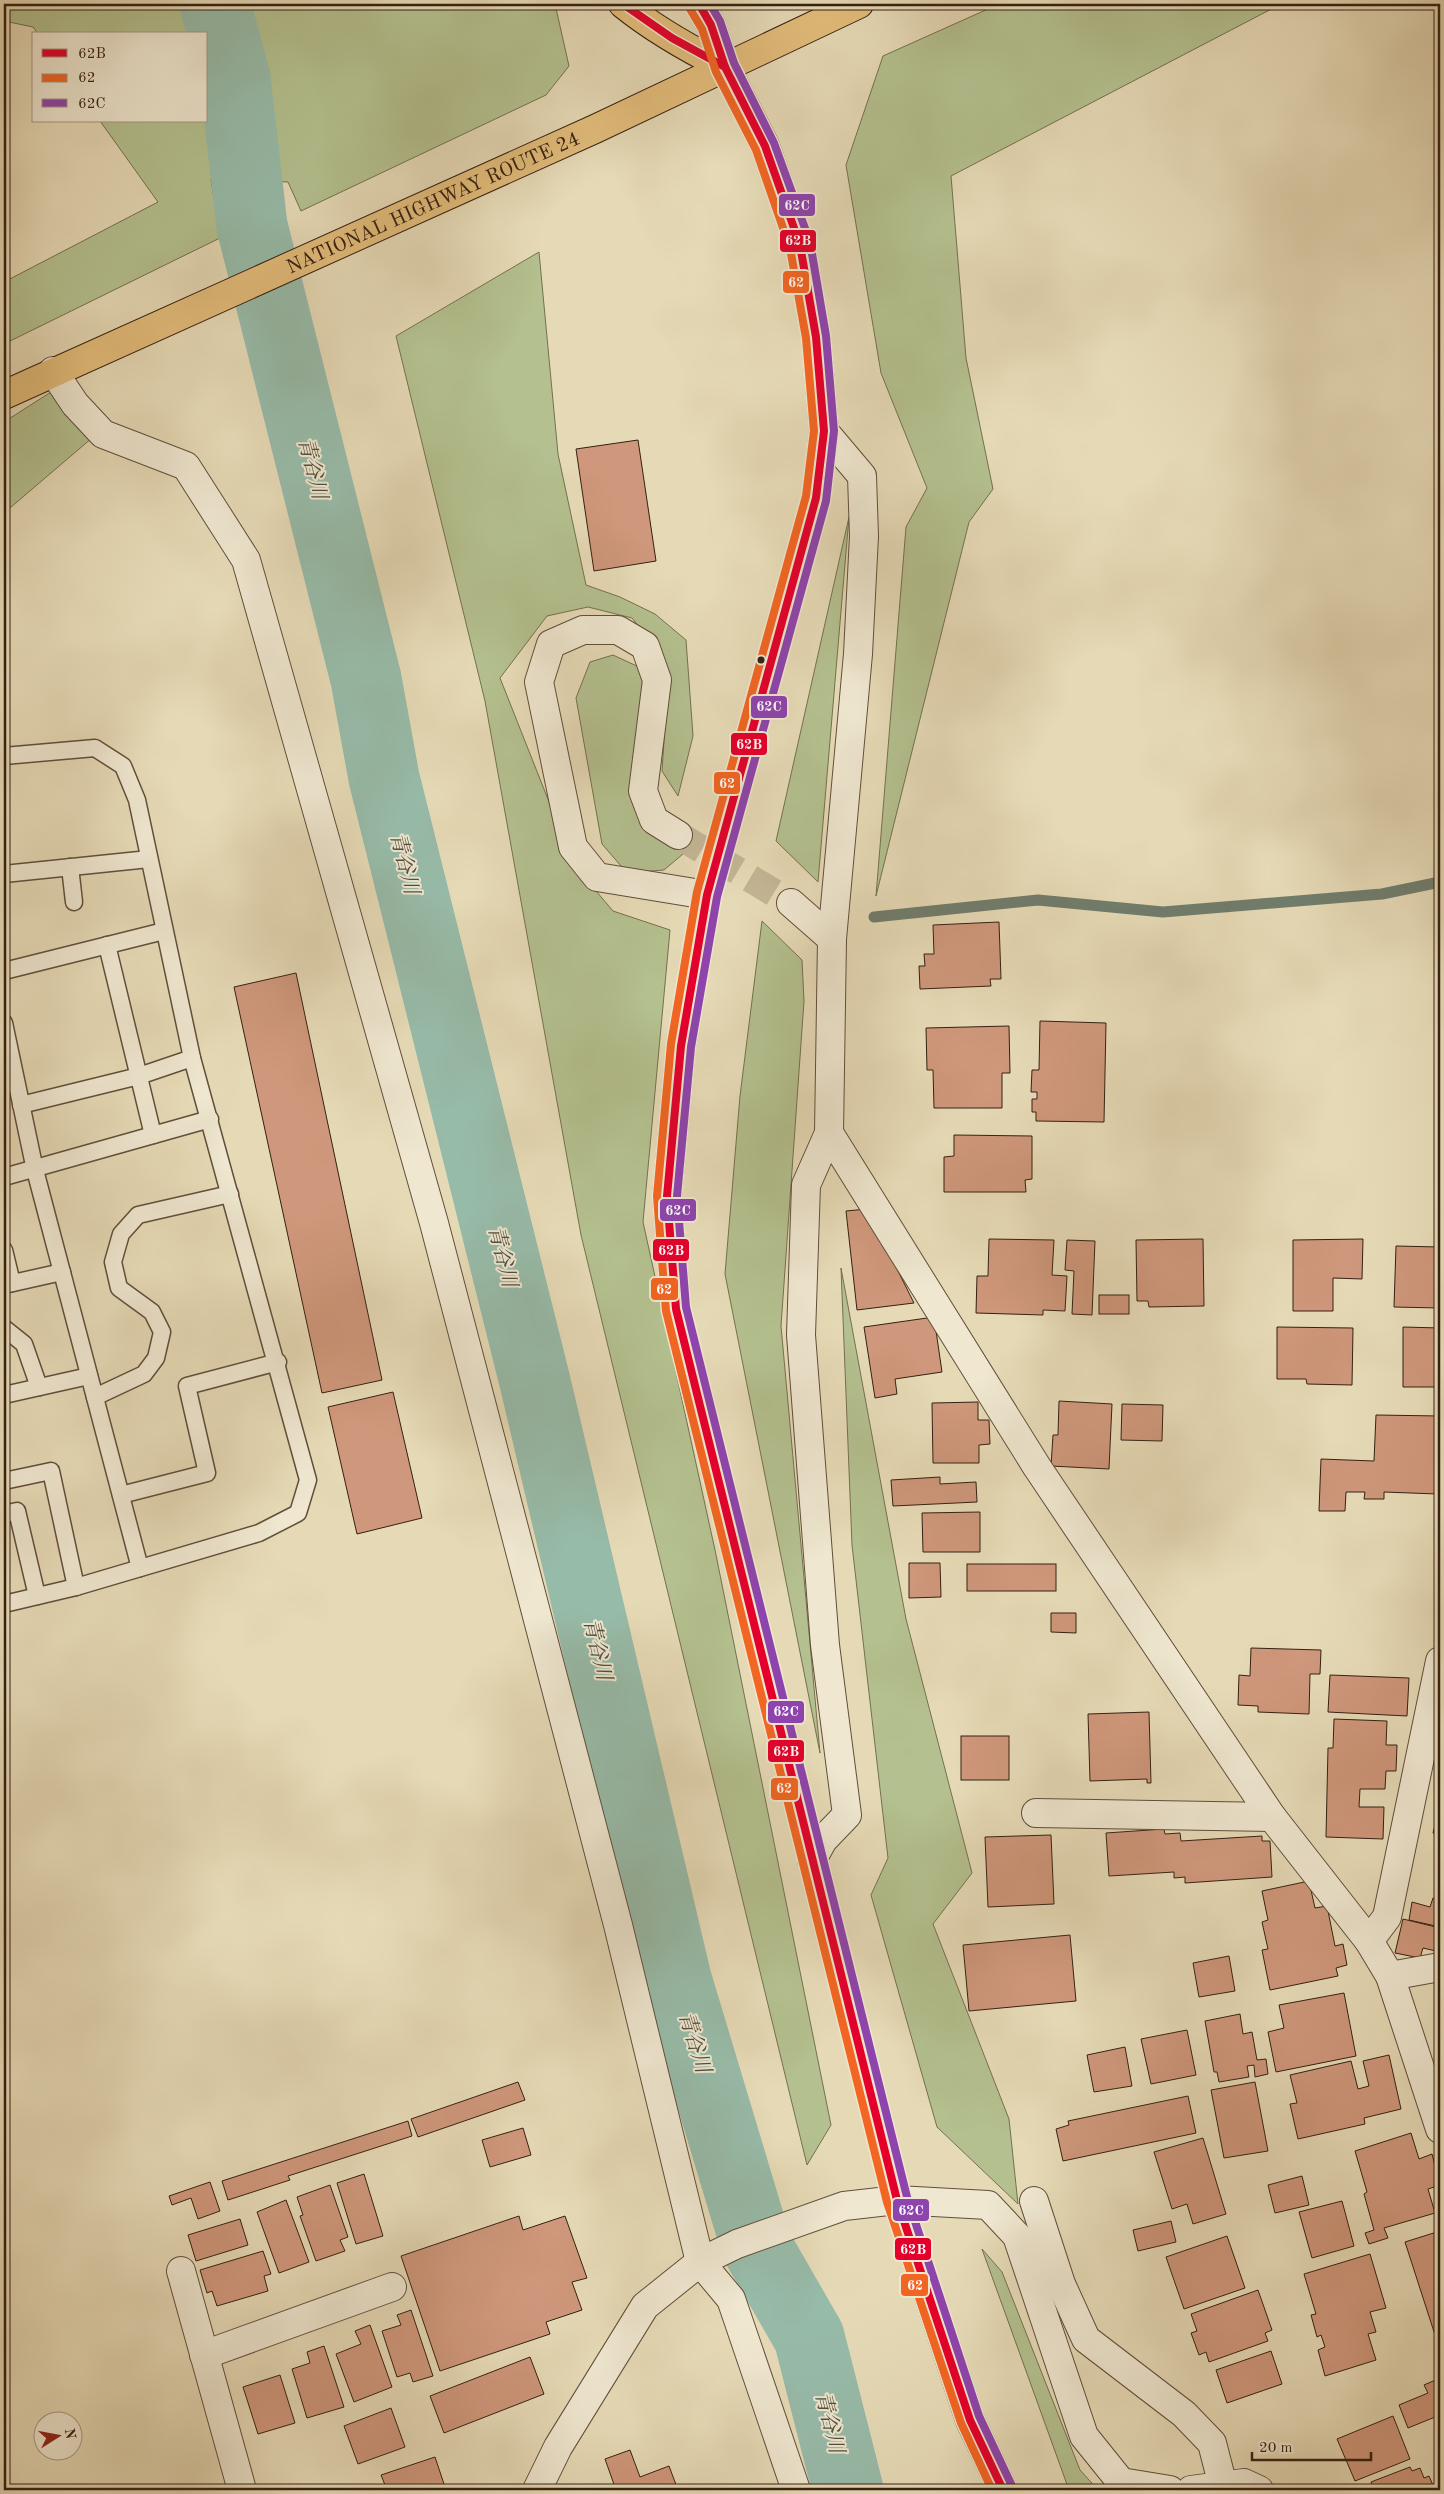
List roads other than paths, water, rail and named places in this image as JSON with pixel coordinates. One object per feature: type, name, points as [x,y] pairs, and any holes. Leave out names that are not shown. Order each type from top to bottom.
[{"type":"highway","points":[[699,4],[711,25],[725,68],[765,146],[800,245],[816,337],[824,431],[816,498],[707,895],[681,1046],[667,1196],[676,1309],[897,2200],[970,2420],[1003,2490]]},
{"type":"highway","name":"NATIONAL HIGHWAY ROUTE 24","points":[[4,395],[372,230],[725,68],[858,4]]},
{"type":"highway","points":[[633,12],[685,48],[725,68]]},
{"type":"street","points":[[54,371],[75,404],[103,434],[186,466],[246,560],[434,1223],[618,1925],[700,2262],[731,2299],[796,2490]]},
{"type":"street","points":[[812,1860],[823,1840],[847,1814],[825,1645],[801,1335],[806,1185],[829,1133],[832,939],[858,654],[864,536],[862,476],[824,431]]},
{"type":"street","points":[[678,835],[654,820],[643,791],[658,680],[645,646],[618,630],[583,630],[551,644],[539,682],[573,847],[597,877],[707,895]]},
{"type":"street","points":[[791,902],[832,939]]},
{"type":"street","points":[[829,1133],[1037,1467],[1272,1817],[1369,1941],[1390,1976],[1440,2129]]},
{"type":"street","points":[[1369,1941],[1388,1917],[1440,1661]]},
{"type":"street","points":[[1036,1813],[1272,1817]]},
{"type":"street","points":[[1390,1976],[1440,1968]]},
{"type":"street","points":[[537,2490],[558,2447],[645,2306],[700,2262],[737,2244],[844,2206],[897,2200],[988,2205],[1017,2236],[1084,2436],[1121,2482],[1170,2490]]},
{"type":"street","points":[[1034,2201],[1061,2284],[1086,2339],[1184,2414],[1212,2443],[1223,2486]]},
{"type":"street","points":[[181,2271],[242,2490]]},
{"type":"street","points":[[204,2355],[392,2287]]},
{"type":"street","points":[[1191,2490],[1244,2483],[1258,2490]]},
{"type":"lane","points":[[4,756],[95,748],[123,766],[137,800],[192,1058],[278,1362],[308,1480],[298,1513],[259,1533],[76,1587],[4,1604]]},
{"type":"lane","points":[[4,874],[149,859]]},
{"type":"lane","points":[[70,867],[74,902]]},
{"type":"lane","points":[[4,972],[164,931]]},
{"type":"lane","points":[[107,945],[153,1135]]},
{"type":"lane","points":[[4,1023],[35,1170],[140,1568]]},
{"type":"lane","points":[[21,1105],[139,1076],[192,1058]]},
{"type":"lane","points":[[4,1177],[35,1170],[210,1119]]},
{"type":"lane","points":[[95,1397],[144,1374],[156,1358],[162,1332],[152,1312],[119,1288],[113,1262],[121,1234],[138,1215],[230,1194]]},
{"type":"lane","points":[[4,1250],[8,1284],[62,1272]]},
{"type":"lane","points":[[4,1328],[24,1344],[39,1387]]},
{"type":"lane","points":[[121,1495],[207,1473],[187,1386],[278,1362]]},
{"type":"lane","points":[[4,1395],[89,1376]]},
{"type":"lane","points":[[4,1481],[51,1471],[76,1587]]},
{"type":"lane","points":[[4,1514],[17,1511],[37,1596]]},
{"type":"waterway","name":"青谷川","points":[[215,4],[235,78],[252,226],[366,679],[384,778],[535,1382],[676,1979],[756,2245],[809,2337],[848,2490]]},
{"type":"waterway","points":[[874,917],[1038,900],[1163,912],[1382,894],[1440,882]]},
{"type":"tunnel","points":[[678,835],[791,903]]}]
